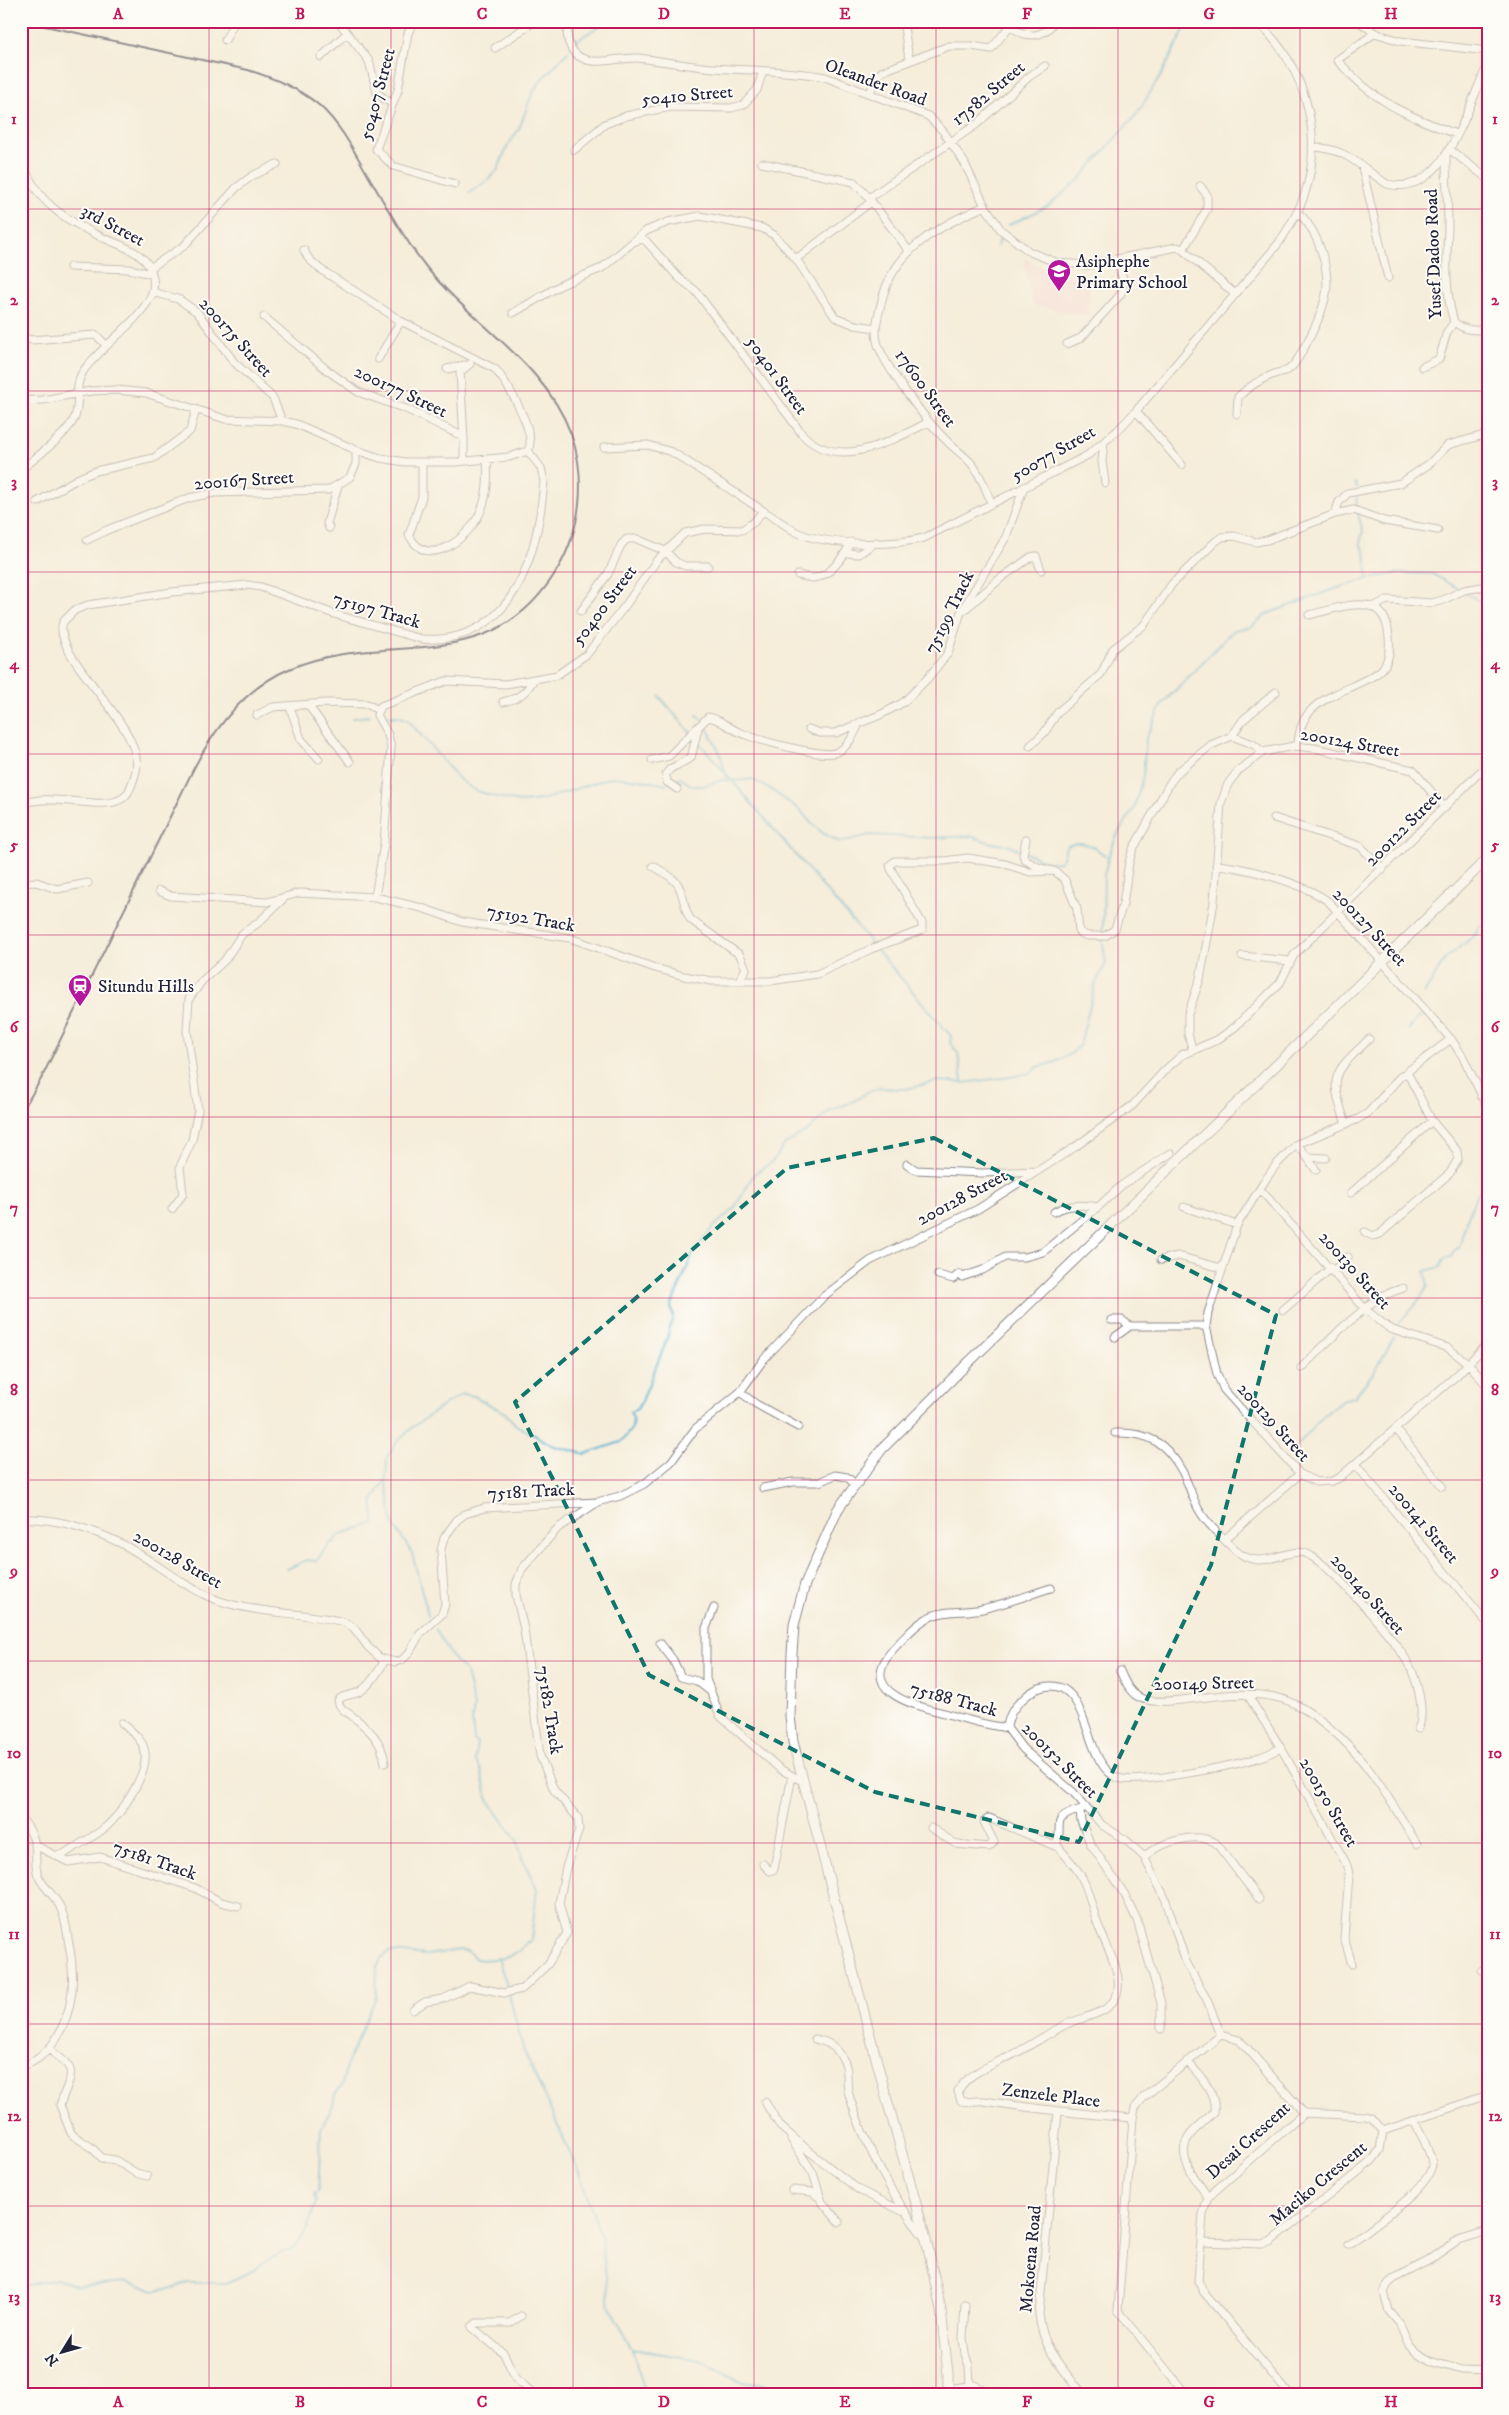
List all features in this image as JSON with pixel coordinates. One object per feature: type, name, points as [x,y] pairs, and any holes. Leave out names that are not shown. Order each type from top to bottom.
[{"type":"street","points":[[225,40],[235,21]]},
{"type":"street","points":[[338,21],[369,61],[377,93],[392,104]]},
{"type":"street","name":"50407 Street","points":[[414,21],[408,34],[401,78],[376,148],[395,167],[455,184]]},
{"type":"street","points":[[495,48],[535,21]]},
{"type":"street","name":"Oleander Road","points":[[571,21],[567,33],[568,41],[574,53],[587,60],[636,58],[763,71],[791,72],[824,77],[928,116],[951,143],[973,179],[985,206],[1001,230],[1030,252],[1069,264],[1087,265],[1116,261],[1166,248],[1177,247],[1184,250]]},
{"type":"street","points":[[903,21],[909,59]]},
{"type":"street","points":[[870,94],[874,78],[883,71],[909,59],[949,46],[971,46],[991,49],[1009,24],[1037,36],[1047,30],[1054,21]]},
{"type":"street","name":"50077 Street","points":[[604,447],[648,445],[672,452],[807,537],[826,542],[912,541],[924,538],[1088,454],[1104,442],[1136,411],[1278,244],[1297,212],[1309,177],[1312,147],[1308,108],[1296,72],[1273,37],[1256,21]]},
{"type":"street","points":[[1358,21],[1375,33],[1400,41],[1488,50]]},
{"type":"street","points":[[322,56],[347,33]]},
{"type":"street","points":[[1375,33],[1337,60],[1377,98],[1413,117],[1456,134]]},
{"type":"street","points":[[1312,147],[1341,151],[1387,184],[1407,185],[1432,173],[1447,153],[1488,65]]},
{"type":"street","name":"17582 Street","points":[[796,259],[870,200],[995,110],[1026,80],[1045,66]]},
{"type":"street","name":"50410 Street","points":[[574,150],[605,124],[626,116],[670,107],[731,108],[743,105],[757,90],[763,71]]},
{"type":"street","points":[[1447,153],[1488,179]]},
{"type":"street","name":"Yusef Dadoo Road","points":[[1422,367],[1439,359],[1447,332],[1454,322],[1448,302],[1446,282],[1448,224],[1447,153]]},
{"type":"street","name":"3rd Street","points":[[21,161],[31,182],[50,206],[92,233],[132,250],[141,256],[151,270]]},
{"type":"street","points":[[762,163],[847,179],[858,185],[909,251]]},
{"type":"street","points":[[70,266],[151,270],[184,246],[236,188],[252,176],[277,164]]},
{"type":"street","points":[[1362,167],[1388,278]]},
{"type":"street","points":[[1200,186],[1207,195],[1207,209],[1184,250],[1234,294]]},
{"type":"street","name":"17600 Street","points":[[985,206],[937,228],[909,251],[891,275],[884,291],[876,328],[879,348],[886,362],[929,422],[971,463],[992,504]]},
{"type":"street","points":[[1237,414],[1238,397],[1245,390],[1278,372],[1288,370],[1307,342],[1326,298],[1326,281],[1318,240],[1312,227],[1297,212]]},
{"type":"street","points":[[513,313],[561,284],[599,270],[640,234],[686,217],[700,216],[766,230],[782,242],[796,259],[836,317],[855,325],[876,328]]},
{"type":"street","name":"50401 Street","points":[[631,242],[645,240],[657,251],[679,278],[696,291],[802,434],[820,449],[835,453],[856,452],[929,422]]},
{"type":"street","name":"75197 Track","points":[[21,805],[46,799],[118,801],[127,794],[136,771],[134,744],[84,673],[62,634],[63,622],[76,610],[100,603],[220,586],[247,585],[262,587],[334,614],[421,639],[434,640],[471,631],[488,621],[509,601],[518,588],[528,564],[544,481],[541,468],[528,451],[530,439],[519,408],[503,378],[483,362],[401,321],[320,269],[308,258],[304,250]]},
{"type":"street","points":[[1068,344],[1078,340],[1121,294],[1124,281],[1116,261]]},
{"type":"street","points":[[21,470],[69,427],[77,410],[76,385],[84,370],[142,308],[152,292],[151,270]]},
{"type":"street","name":"200175 Street","points":[[152,292],[178,299],[197,312],[234,362],[273,398],[282,421]]},
{"type":"street","name":"200177 Street","points":[[264,316],[327,370],[358,392],[406,409],[462,436],[464,440]]},
{"type":"street","points":[[378,359],[401,321]]},
{"type":"street","points":[[1454,322],[1462,328],[1472,331],[1488,329]]},
{"type":"street","points":[[22,337],[31,340],[96,336],[106,346]]},
{"type":"street","points":[[447,369],[483,362]]},
{"type":"street","points":[[464,461],[460,372],[470,364]]},
{"type":"street","points":[[21,402],[43,400],[77,393],[116,390],[146,393],[225,419],[282,421],[307,427],[356,450],[392,460],[422,463],[487,459],[521,455],[528,451]]},
{"type":"street","points":[[37,502],[79,478],[96,471],[154,458],[190,431],[196,410]]},
{"type":"street","points":[[1136,411],[1182,466]]},
{"type":"street","points":[[1335,514],[1339,502],[1348,493],[1402,483],[1429,464],[1448,445],[1488,434]]},
{"type":"street","points":[[1104,442],[1102,461],[1105,483]]},
{"type":"street","points":[[329,528],[327,523],[338,486],[350,477],[356,464],[356,450]]},
{"type":"street","points":[[422,463],[422,497],[409,534],[424,550],[430,551],[442,549],[458,542],[471,529],[480,513],[488,484],[487,459]]},
{"type":"street","name":"200167 Street","points":[[87,540],[107,530],[189,498],[214,493],[329,490],[338,486]]},
{"type":"street","name":"75199 Track","points":[[809,729],[820,733],[833,734],[895,708],[927,679],[948,653],[961,612],[1006,537],[1024,487]]},
{"type":"street","points":[[1030,746],[1044,733],[1058,712],[1101,674],[1113,649],[1144,625],[1172,584],[1222,537],[1234,536],[1256,542],[1267,540],[1335,514],[1354,510],[1384,521],[1438,530]]},
{"type":"street","name":"50400 Street","points":[[378,710],[385,704],[446,682],[488,684],[533,681],[557,675],[587,654],[665,551],[685,532],[705,529],[742,530],[754,522],[763,511]]},
{"type":"street","points":[[581,612],[608,574],[624,541],[636,539],[665,551],[676,562],[685,566],[708,566]]},
{"type":"street","points":[[798,575],[818,577],[840,562],[851,542]]},
{"type":"street","points":[[846,552],[859,554],[876,542]]},
{"type":"street","points":[[961,612],[1031,557],[1036,556],[1041,570]]},
{"type":"street","points":[[1375,606],[1387,600],[1432,603],[1464,590],[1488,586]]},
{"type":"street","points":[[1298,746],[1303,719],[1315,705],[1377,673],[1386,663],[1390,648],[1389,633],[1383,612],[1375,606],[1360,604],[1309,615]]},
{"type":"street","points":[[503,702],[519,696],[527,690],[533,681]]},
{"type":"street","points":[[1232,736],[1243,720],[1276,692]]},
{"type":"street","points":[[257,715],[273,707],[308,705],[367,704],[378,710],[378,718],[388,735],[392,747],[384,844],[375,897]]},
{"type":"street","points":[[308,705],[350,762]]},
{"type":"street","points":[[290,706],[301,739],[319,760]]},
{"type":"street","points":[[652,760],[669,756],[700,723],[710,716],[740,733],[768,742],[797,749],[832,754],[846,746],[860,722]]},
{"type":"street","points":[[677,789],[667,782],[666,774],[670,769],[691,758],[700,723]]},
{"type":"street","points":[[1026,839],[1023,855],[1025,860],[1034,866],[1060,874],[1065,880],[1077,909],[1079,932],[1087,936],[1105,936],[1115,928],[1118,922],[1123,904],[1129,862],[1138,838],[1171,781],[1203,750],[1218,740],[1232,736],[1253,744],[1263,752],[1247,762],[1228,784],[1222,803],[1214,902],[1203,970],[1188,1014],[1188,1034],[1193,1051]]},
{"type":"street","name":"200124 Street","points":[[1263,752],[1298,746],[1413,770],[1445,808]]},
{"type":"street","name":"200122 Street","points":[[1339,913],[1488,764]]},
{"type":"street","points":[[1274,818],[1360,846],[1383,869]]},
{"type":"street","name":"75192 Track","points":[[159,891],[171,896],[250,902],[267,902],[298,894],[375,897],[422,908],[462,922],[570,938],[684,976],[712,981],[770,981],[825,972],[871,949],[918,933],[923,928],[922,923],[894,876],[890,866],[892,863],[901,860],[917,862],[968,858],[1005,864],[1030,872],[1053,871]]},
{"type":"street","points":[[993,2394],[978,2385],[948,2391],[941,2310],[926,2239],[802,1781],[793,1742],[790,1716],[794,1626],[805,1584],[838,1509],[882,1449],[968,1363],[1488,858]]},
{"type":"street","name":"200127 Street","points":[[1216,865],[1233,866],[1312,891],[1329,902],[1451,1039]]},
{"type":"street","points":[[653,866],[668,875],[680,888],[686,913],[691,920],[740,955],[746,969],[739,980]]},
{"type":"street","points":[[21,883],[36,882],[57,889],[88,883]]},
{"type":"street","points":[[172,1209],[183,1194],[180,1167],[192,1140],[198,1110],[187,1031],[188,999],[202,981],[225,960],[242,934],[258,923],[283,899]]},
{"type":"street","name":"200128 Street","points":[[597,1502],[630,1492],[660,1473],[671,1462],[695,1429],[740,1392],[764,1359],[810,1310],[860,1268],[880,1255],[978,1209],[1038,1172],[1133,1105],[1173,1062],[1182,1055],[1217,1040],[1235,1027],[1280,983],[1290,962],[1339,913]]},
{"type":"street","points":[[1242,956],[1290,962]]},
{"type":"street","points":[[1346,1124],[1336,1095],[1336,1074],[1340,1066],[1369,1038]]},
{"type":"street","points":[[1451,1039],[1463,1058],[1488,1108]]},
{"type":"street","name":"200129 Street","points":[[1451,1039],[1393,1084],[1368,1113],[1297,1144],[1276,1164],[1237,1225],[1221,1268],[1206,1326],[1217,1374],[1224,1390],[1300,1474],[1316,1482],[1332,1481],[1356,1464],[1469,1364],[1488,1343]]},
{"type":"street","points":[[1365,1232],[1373,1236],[1380,1234],[1456,1166],[1458,1159],[1457,1151],[1432,1121],[1407,1072]]},
{"type":"street","points":[[1481,1096],[1488,1090]]},
{"type":"street","points":[[1351,1194],[1432,1121]]},
{"type":"street","points":[[1297,1144],[1316,1170]]},
{"type":"street","points":[[938,1275],[953,1279],[959,1274],[962,1276],[983,1270],[1005,1257],[1025,1257],[1043,1252],[1122,1185],[1171,1153]]},
{"type":"street","points":[[1307,1157],[1326,1158]]},
{"type":"street","points":[[907,1164],[916,1170],[982,1173],[1038,1172]]},
{"type":"street","name":"200130 Street","points":[[1260,1189],[1366,1310],[1390,1329],[1448,1348],[1469,1364],[1488,1387]]},
{"type":"street","points":[[1054,1212],[1060,1208],[1082,1204],[1098,1207]]},
{"type":"street","points":[[1184,1207],[1237,1225]]},
{"type":"street","points":[[1161,1260],[1178,1256],[1221,1268]]},
{"type":"street","points":[[1283,1310],[1348,1257]]},
{"type":"street","points":[[1301,1368],[1344,1326],[1366,1310],[1379,1297],[1403,1288]]},
{"type":"street","points":[[1111,1320],[1122,1320],[1130,1326],[1206,1326]]},
{"type":"street","points":[[1115,1338],[1130,1326]]},
{"type":"street","points":[[740,1392],[751,1402],[798,1427]]},
{"type":"street","points":[[1396,1429],[1442,1486]]},
{"type":"street","name":"200140 Street","points":[[1115,1433],[1149,1436],[1163,1446],[1183,1472],[1200,1511],[1239,1553],[1258,1560],[1303,1552],[1320,1562],[1336,1576],[1384,1631],[1408,1664],[1422,1712],[1418,1729]]},
{"type":"street","name":"200141 Street","points":[[1356,1464],[1488,1624]]},
{"type":"street","points":[[1225,1539],[1300,1474]]},
{"type":"street","points":[[763,1488],[793,1482],[819,1482],[835,1475],[847,1477],[855,1484]]},
{"type":"street","name":"75181 Track","points":[[395,1662],[406,1657],[420,1634],[442,1614],[446,1604],[441,1550],[444,1538],[457,1520],[465,1514],[484,1508],[597,1502]]},
{"type":"street","name":"75182 Track","points":[[413,2010],[424,2002],[444,1999],[470,1986],[504,1992],[522,1989],[548,1964],[567,1933],[559,1903],[566,1867],[578,1834],[578,1818],[554,1790],[540,1756],[524,1629],[516,1595],[516,1584],[522,1569],[558,1528],[575,1514],[597,1502]]},
{"type":"street","name":"200128 Street","points":[[21,1519],[53,1521],[107,1537],[125,1546],[190,1587],[221,1601],[344,1622],[354,1628],[370,1650],[385,1660],[395,1662]]},
{"type":"street","name":"75188 Track","points":[[1007,1728],[986,1725],[900,1700],[887,1689],[883,1682],[881,1670],[893,1649],[926,1618],[936,1614],[983,1609],[1051,1588]]},
{"type":"street","points":[[714,1608],[706,1628],[706,1679],[716,1708],[725,1722],[780,1769],[802,1781]]},
{"type":"street","points":[[660,1643],[673,1660],[681,1677],[697,1681],[711,1692]]},
{"type":"street","points":[[385,1660],[363,1690],[341,1697],[338,1701],[342,1709],[375,1736],[382,1746],[385,1763]]},
{"type":"street","name":"200149 Street","points":[[1120,1671],[1131,1692],[1143,1699],[1158,1702],[1247,1694],[1287,1700],[1297,1705],[1346,1741],[1389,1798],[1417,1844]]},
{"type":"street","name":"200152 Street","points":[[1221,2035],[1207,2000],[1186,1962],[1165,1898],[1144,1857],[1127,1841],[1102,1826],[1084,1809],[1058,1778],[1023,1748],[1007,1728],[1011,1713],[1031,1692],[1044,1687],[1057,1686],[1072,1696],[1100,1761],[1108,1772],[1125,1780],[1152,1779],[1236,1764],[1261,1757],[1281,1748]]},
{"type":"street","name":"200150 Street","points":[[1247,1694],[1281,1748],[1347,1865],[1349,1875],[1344,1938],[1352,1964]]},
{"type":"street","points":[[56,1856],[64,1854],[106,1827],[125,1806],[143,1771],[146,1754],[142,1744],[122,1723]]},
{"type":"street","points":[[763,1864],[770,1871],[774,1869],[792,1776]]},
{"type":"street","points":[[930,1828],[956,1844],[991,1846],[994,1839],[984,1822],[989,1818],[1030,1834],[1048,1845],[1057,1845],[1058,1827],[1061,1820],[1065,1815],[1084,1809]]},
{"type":"street","points":[[1084,1809],[1081,1821],[1090,1843],[1125,1895],[1137,1920],[1161,2002],[1161,2029]]},
{"type":"street","points":[[21,1818],[31,1831],[35,1845],[36,1866],[41,1882],[56,1899],[64,1919],[73,1983],[71,2005],[66,2022],[48,2049],[37,2059],[21,2066]]},
{"type":"street","points":[[1144,1857],[1160,1845],[1183,1840],[1210,1839],[1216,1843],[1259,1899]]},
{"type":"street","name":"75181 Track","points":[[35,1845],[68,1862],[100,1857],[195,1888],[221,1902],[238,1906]]},
{"type":"street","name":"Zenzele Place","points":[[1057,1845],[1081,1876],[1087,1889],[1099,1928],[1113,1962],[1118,1981],[1118,1992],[1108,2006],[1097,2014],[1066,2024],[1014,2054],[979,2071],[964,2082],[958,2091],[961,2101],[966,2102],[981,2101],[1058,2112],[1133,2118]]},
{"type":"street","points":[[1174,2394],[1184,2391],[1118,2310],[1133,2118],[1139,2102],[1221,2035]]},
{"type":"street","name":"Desai Crescent","points":[[1221,2035],[1239,2040],[1304,2114],[1208,2197],[1203,2214],[1198,2281],[1203,2291],[1289,2394]]},
{"type":"street","points":[[814,2039],[832,2044],[844,2060],[848,2070],[847,2087],[850,2100],[886,2181],[903,2211],[926,2239]]},
{"type":"street","points":[[48,2049],[68,2062],[71,2072],[60,2105],[71,2133],[91,2147],[102,2158],[115,2160],[136,2174],[147,2176]]},
{"type":"street","points":[[1187,2061],[1210,2090],[1214,2103],[1214,2112],[1189,2137],[1184,2156],[1187,2165],[1208,2197]]},
{"type":"street","points":[[1383,2131],[1488,2095]]},
{"type":"street","points":[[765,2102],[813,2173],[822,2199],[829,2212],[839,2222]]},
{"type":"street","name":"Mokoena Road","points":[[1058,2112],[1039,2314],[1040,2330],[1046,2346],[1083,2394]]},
{"type":"street","name":"Maciko Crescent","points":[[1202,2242],[1262,2244],[1270,2242],[1372,2161],[1380,2150],[1383,2131],[1372,2118],[1365,2116],[1304,2114]]},
{"type":"street","points":[[1349,2244],[1418,2190],[1429,2177],[1432,2170],[1431,2158],[1414,2121]]},
{"type":"street","points":[[788,2134],[859,2190],[903,2211]]},
{"type":"street","points":[[792,2190],[812,2192],[822,2199]]},
{"type":"street","points":[[1488,2231],[1458,2240],[1434,2257],[1388,2284],[1384,2292],[1386,2304],[1400,2324],[1411,2348],[1425,2359],[1467,2371],[1488,2371]]},
{"type":"street","points":[[965,2305],[964,2338],[965,2354],[970,2366],[970,2386]]},
{"type":"street","points":[[521,2316],[510,2323],[477,2322],[472,2327],[504,2354],[516,2380],[534,2394]]},
{"type":"highlighted area","points":[[934,1138],[1276,1315],[1211,1565],[1079,1842],[875,1792],[649,1675],[515,1402],[787,1168]]},
{"type":"shaded area","name":"Asiphephe Primary School","points":[[1024,258],[1059,276],[1089,279],[1088,316],[1033,305]]},
{"type":"waterway","points":[[576,41],[607,21]]},
{"type":"waterway","points":[[1009,225],[1048,206],[1079,180],[1138,112],[1163,72],[1183,32],[1185,21]]},
{"type":"waterway","points":[[469,193],[487,181],[498,169],[507,147],[519,129],[532,94],[542,79],[568,52]]},
{"type":"waterway","points":[[997,246],[1001,237]]},
{"type":"waterway","points":[[1355,483],[1357,488]]},
{"type":"waterway","points":[[1356,508],[1357,494]]},
{"type":"waterway","points":[[1358,513],[1363,532],[1360,543],[1365,552],[1368,579]]},
{"type":"waterway","points":[[1103,933],[1104,875],[1109,855],[1118,833],[1134,809],[1143,776],[1146,738],[1162,704],[1234,630],[1251,627],[1267,614],[1326,592],[1363,580],[1398,573],[1433,574],[1460,590]]},
{"type":"waterway","points":[[1464,592],[1488,606]]},
{"type":"waterway","points":[[659,696],[691,733]]},
{"type":"waterway","points":[[697,715],[702,720]]},
{"type":"waterway","points":[[352,718],[370,716]]},
{"type":"waterway","points":[[387,717],[398,716],[408,720],[459,779],[474,790],[496,797],[520,802],[542,800],[612,777],[667,785]]},
{"type":"waterway","points":[[705,724],[720,753],[727,779]]},
{"type":"waterway","points":[[697,740],[873,945]]},
{"type":"waterway","points":[[671,783],[680,778],[692,786],[703,786],[723,780],[752,779],[800,810],[824,834],[840,842],[870,835],[934,838],[970,836],[1022,851]]},
{"type":"waterway","points":[[1026,853],[1046,862],[1060,862],[1066,847],[1071,844],[1083,843],[1094,847],[1108,858]]},
{"type":"waterway","points":[[1424,994],[1445,959],[1475,935],[1480,926],[1488,921]]},
{"type":"waterway","points":[[287,1569],[307,1560],[316,1561],[338,1535],[375,1523],[372,1502],[386,1479],[387,1457],[398,1441],[413,1427],[445,1404],[463,1394],[474,1396],[505,1413],[516,1425],[554,1446],[585,1454],[621,1442],[632,1428],[633,1418],[630,1412],[637,1409],[642,1401],[666,1342],[673,1317],[671,1307],[693,1253],[713,1227],[734,1209],[754,1174],[772,1162],[785,1144],[809,1130],[828,1112],[856,1100],[867,1092],[880,1088],[906,1089],[938,1081],[963,1083],[1010,1077],[1031,1073],[1037,1067],[1053,1063],[1072,1053],[1080,1045],[1096,982],[1106,964],[1102,938]]},
{"type":"waterway","points":[[876,949],[951,1036],[950,1043],[958,1053],[962,1082]]},
{"type":"waterway","points":[[1408,1030],[1417,1019],[1425,1014]]},
{"type":"waterway","points":[[1398,1323],[1407,1315],[1428,1286],[1425,1271],[1440,1267],[1445,1258],[1451,1257],[1455,1250],[1459,1248],[1472,1206],[1484,1184],[1488,1186]]},
{"type":"waterway","points":[[1299,1444],[1316,1423],[1331,1409],[1346,1399],[1354,1397],[1375,1371],[1394,1337]]},
{"type":"waterway","points":[[386,1479],[393,1524],[412,1553],[428,1615]]},
{"type":"waterway","points":[[21,2286],[57,2279],[78,2286],[127,2282],[155,2290],[168,2289],[188,2283],[226,2283],[252,2271],[272,2257],[294,2248],[308,2227],[316,2202],[314,2194],[318,2192],[321,2129],[333,2105],[335,2094],[342,2086],[346,2066],[376,1997],[377,1967],[381,1958],[389,1952],[427,1955],[459,1950],[468,1951],[476,1959],[505,1958],[519,1952],[527,1942],[531,1941],[537,1889],[522,1858],[517,1840],[487,1798],[481,1770],[475,1760],[477,1743],[474,1740],[472,1720],[474,1707],[466,1672],[454,1660],[436,1630]]},
{"type":"waterway","points":[[498,1958],[508,1989]]},
{"type":"waterway","points":[[509,1994],[523,2049],[580,2175],[601,2237],[610,2307],[632,2349],[646,2394]]},
{"type":"waterway","points":[[632,2349],[701,2360],[741,2382],[803,2389],[820,2394]]},
{"type":"railway","points":[[21,1113],[41,1079],[194,768],[212,737],[233,710],[245,698],[273,677],[289,669],[325,657],[433,646],[467,640],[500,627],[530,605],[557,570],[572,538],[579,504],[580,486],[576,451],[571,434],[559,409],[544,386],[526,365],[445,289],[427,268],[396,224],[347,140],[335,122],[320,106],[286,84],[248,70],[22,21]]},
{"type":"place","name":"Asiphephe Primary School","points":[[1059,292]]},
{"type":"place","name":"Situndu Hills","points":[[80,1007]]}]
